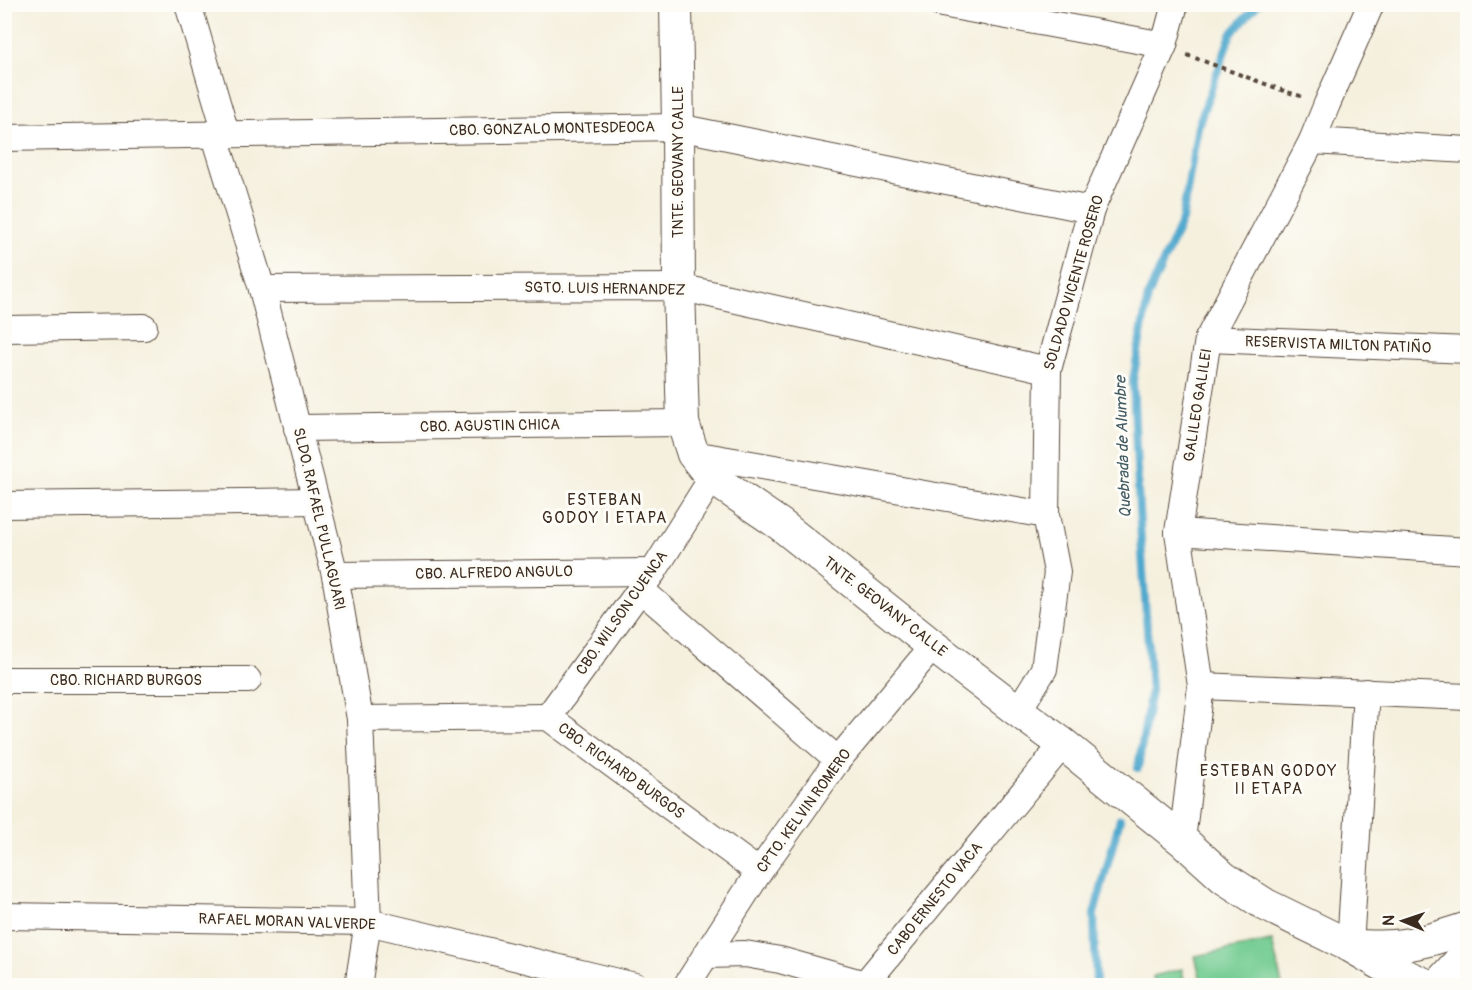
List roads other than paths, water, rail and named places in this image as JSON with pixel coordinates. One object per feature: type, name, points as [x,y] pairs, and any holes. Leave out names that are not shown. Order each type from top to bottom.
[{"type":"street","name":"SLDO. RAFAEL PULLAGUARI","points":[[188,4],[335,575],[360,719],[368,922],[358,986]]},
{"type":"street","name":"TNTE. GEOVANY CALLE","points":[[676,4],[683,423],[703,466],[933,646],[1063,744],[1182,840],[1224,878],[1258,899],[1350,946],[1412,944],[1467,928]]},
{"type":"street","points":[[942,4],[1164,45]]},
{"type":"street","name":"SOLDADO VICENTE ROSERO","points":[[1018,711],[1044,669],[1057,573],[1046,515],[1048,370],[1091,210],[1164,45],[1175,4]]},
{"type":"street","name":"GALILEO GALILEI","points":[[1182,840],[1201,686],[1178,532],[1208,339],[1312,141],[1371,4]]},
{"type":"street","name":"CBO. GONZALO MONTESDEOCA","points":[[4,138],[678,127],[1091,210]]},
{"type":"street","points":[[1312,141],[1467,150]]},
{"type":"street","name":"SGTO. LUIS HERNANDEZ","points":[[262,289],[679,287],[1048,370]]},
{"type":"street","points":[[4,329],[144,327]]},
{"type":"street","name":"RESERVISTA MILTON PATIÑO","points":[[1208,339],[1467,350]]},
{"type":"street","name":"CBO. AGUSTIN CHICA","points":[[297,428],[683,423]]},
{"type":"street","points":[[703,466],[1046,515]]},
{"type":"street","name":"CBO. WILSON CUENCA","points":[[548,717],[647,580],[703,466]]},
{"type":"street","points":[[4,505],[316,501]]},
{"type":"street","points":[[1178,532],[1467,550]]},
{"type":"street","name":"CBO. ALFREDO ANGULO","points":[[335,575],[647,580]]},
{"type":"street","points":[[647,580],[838,760]]},
{"type":"street","name":"CPTO. KELVIN ROMERO","points":[[686,986],[759,872],[838,760],[933,646]]},
{"type":"street","name":"CBO. RICHARD BURGOS","points":[[4,680],[248,680]]},
{"type":"street","points":[[1201,686],[1467,697]]},
{"type":"street","points":[[1366,692],[1350,946],[1388,968],[1429,986]]},
{"type":"street","name":"CBO. RICHARD BURGOS","points":[[360,719],[548,717],[759,872]]},
{"type":"street","name":"CABO ERNESTO VACA","points":[[707,955],[745,954],[780,960],[865,984],[1063,744]]},
{"type":"street","name":"RAFAEL MORAN VALVERDE","points":[[4,916],[368,922],[635,986]]},
{"type":"street","points":[[1437,986],[1467,952]]},
{"type":"waterway","name":"Quebrada de Alumbre","points":[[1138,768],[1151,690],[1133,380],[1148,296],[1182,220],[1198,126],[1231,34],[1258,4]]},
{"type":"waterway","name":"Quebrada de Alumbre","points":[[1096,986],[1094,914],[1120,819]]},
{"type":"district","name":"ESTEBAN GODOY I ETAPA","points":[[605,509]]},
{"type":"district","name":"ESTEBAN GODOY II ETAPA","points":[[1269,780]]}]
